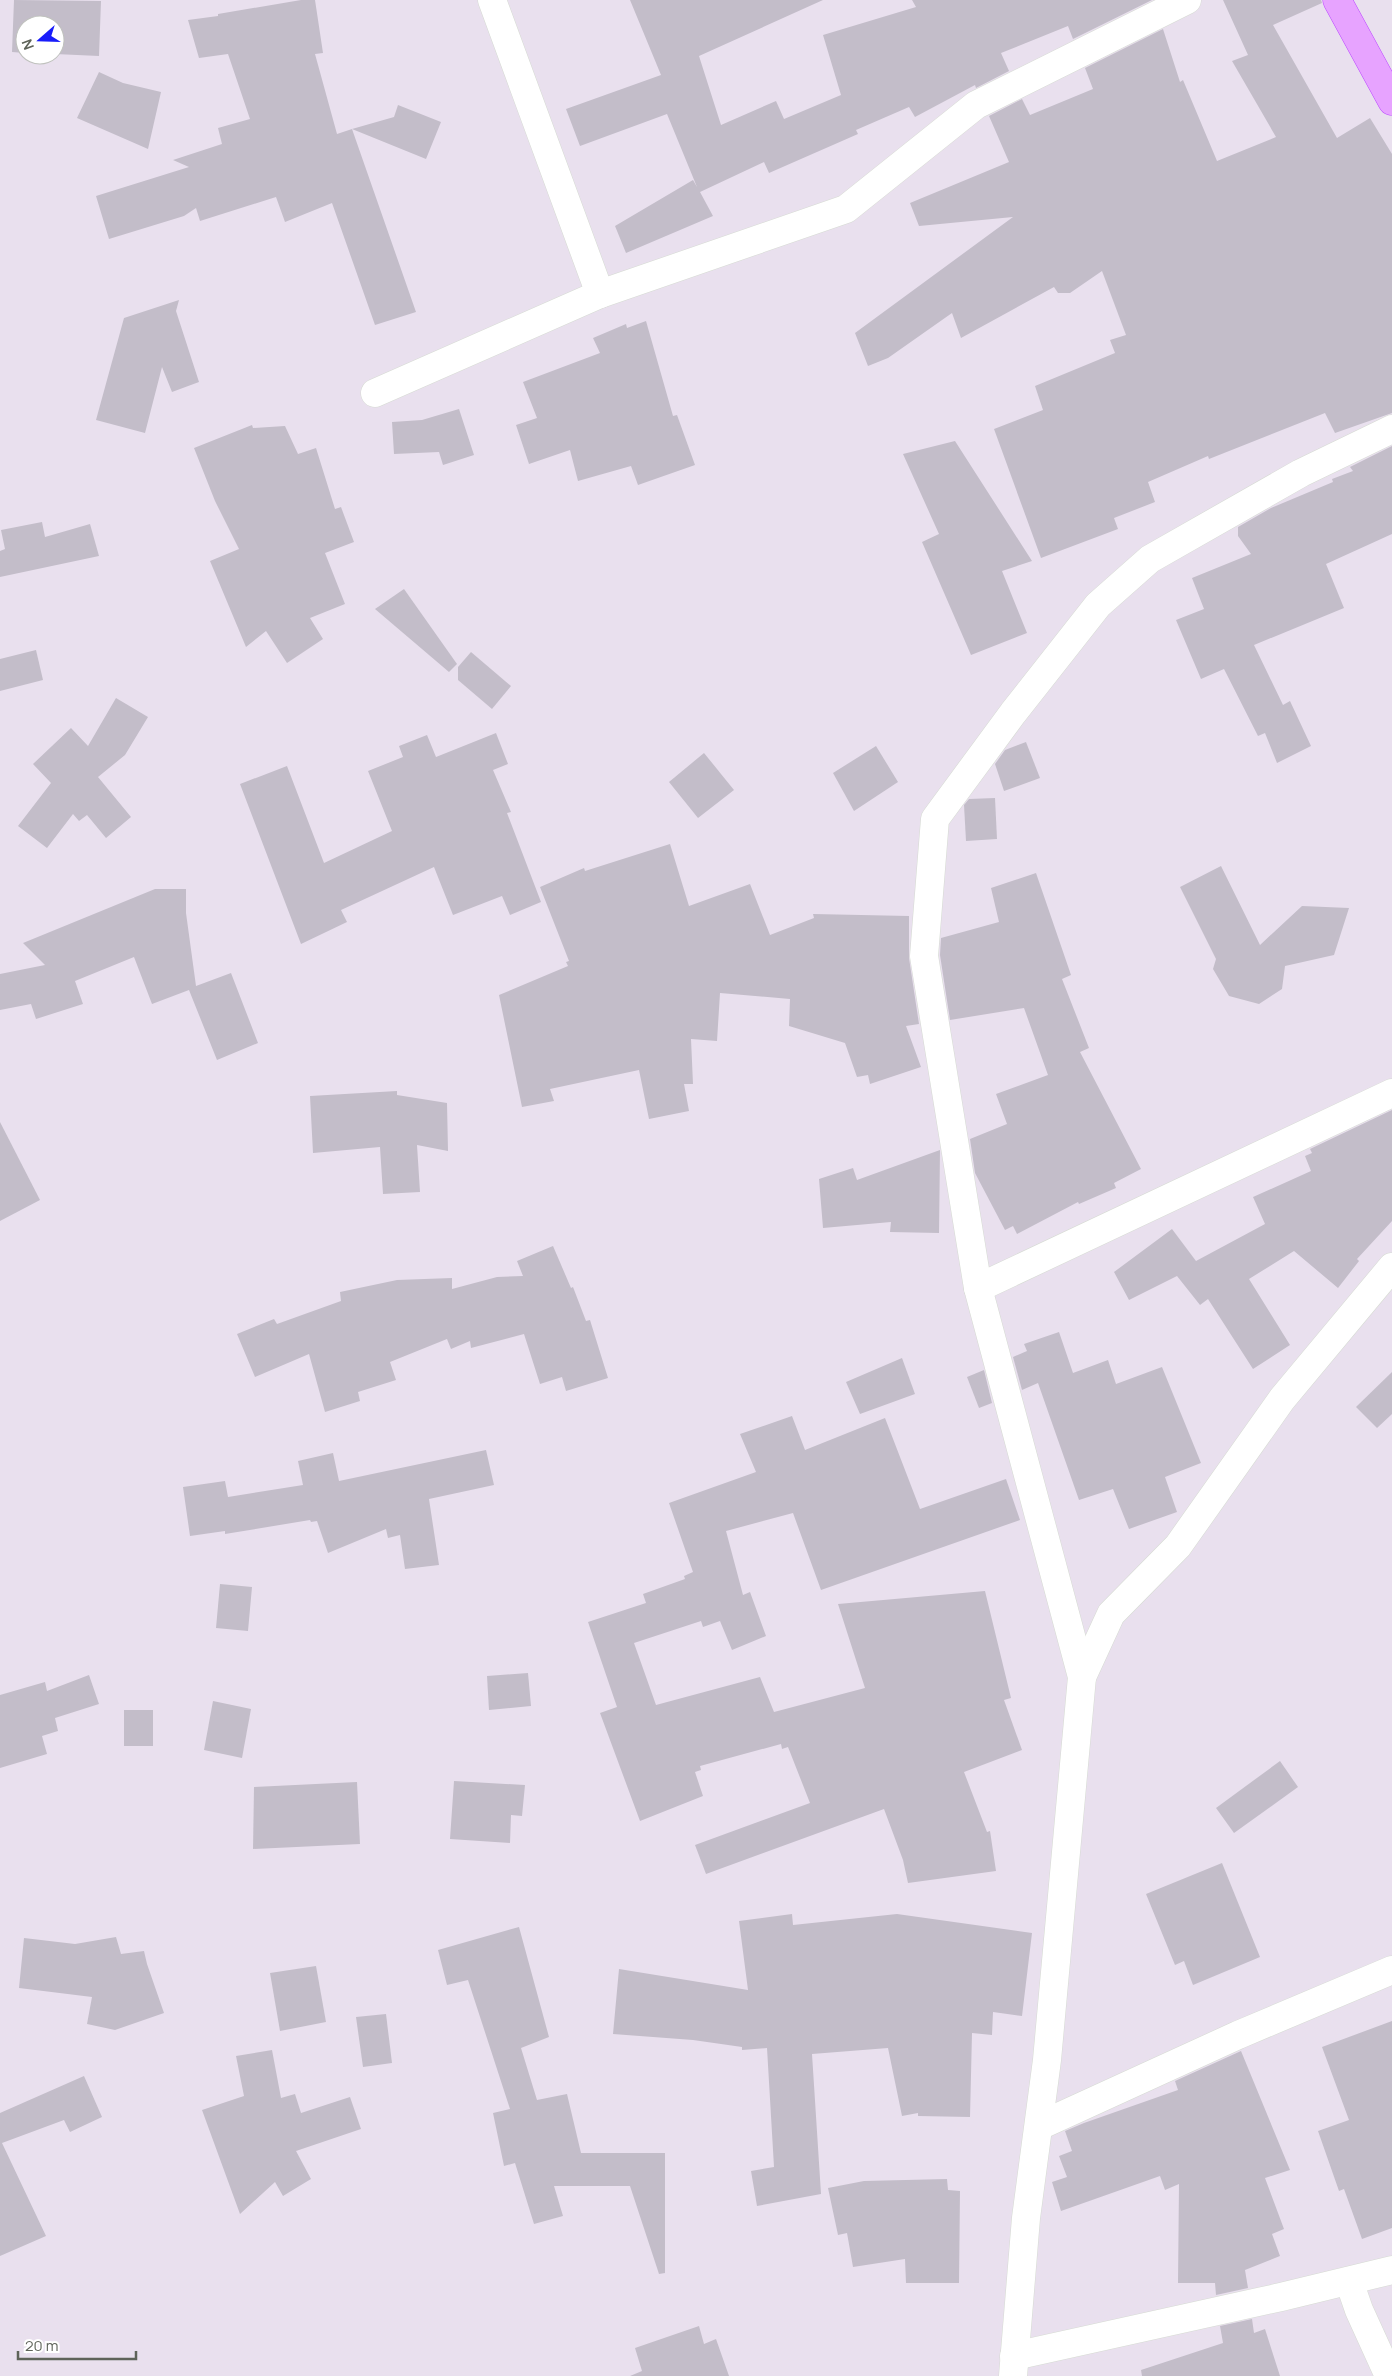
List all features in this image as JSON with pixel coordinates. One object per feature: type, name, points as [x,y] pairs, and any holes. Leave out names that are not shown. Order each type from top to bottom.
[{"type":"main road","points":[[1337,0],[1392,101]]},
{"type":"street","points":[[492,0],[600,294]]},
{"type":"street","points":[[374,392],[600,294],[846,208],[976,105],[1187,0]]},
{"type":"street","points":[[1082,1677],[978,1288],[924,956],[935,819],[1013,713],[1098,605],[1150,559],[1301,473],[1392,429]]},
{"type":"street","points":[[978,1288],[1392,1093]]},
{"type":"street","points":[[1392,1267],[1282,1400],[1178,1546],[1111,1614],[1082,1677],[1039,2126],[1026,2218],[1013,2366],[1392,2270]]},
{"type":"street","points":[[1039,2126],[1238,2035],[1392,1970]]},
{"type":"street","points":[[1350,2282],[1359,2310],[1389,2376]]},
{"type":"building","points":[[14,0],[101,1],[99,56],[65,54],[65,15],[15,15],[15,52],[12,52]]},
{"type":"building","points":[[301,0],[315,0],[323,53],[315,54],[337,134],[352,129],[416,312],[375,325],[332,203],[285,222],[276,197],[200,221],[196,208],[184,216],[109,239],[96,196],[189,167],[173,160],[222,144],[218,128],[250,119],[228,54],[199,58],[188,20]]},
{"type":"building","points":[[630,0],[823,0],[699,56],[721,125],[776,101],[784,119],[841,95],[823,35],[916,7],[912,0],[1152,0],[1073,39],[1068,26],[1001,53],[1009,71],[976,88],[975,85],[915,117],[909,107],[856,130],[858,134],[769,173],[764,162],[700,192],[713,216],[626,253],[615,226],[693,180],[697,187],[667,114],[580,146],[566,109],[661,75]]},
{"type":"building","points":[[1223,0],[1321,0],[1322,3],[1273,25],[1337,138],[1370,118],[1392,154],[1392,413],[1335,433],[1325,413],[1209,459],[1208,456],[1148,482],[1155,502],[1114,518],[1118,529],[1041,558],[994,429],[1043,410],[1035,386],[1115,353],[1110,340],[1126,335],[1102,271],[1070,293],[1058,293],[1054,287],[961,338],[952,313],[888,358],[868,366],[855,333],[1013,217],[919,226],[910,203],[1009,162],[989,116],[1022,99],[1030,115],[1093,89],[1085,68],[1163,29],[1180,82],[1183,80],[1217,161],[1276,137],[1232,61],[1248,55]]},
{"type":"building","points":[[99,72],[123,83],[161,92],[148,149],[77,118]]},
{"type":"building","points":[[398,105],[441,122],[426,159],[352,129],[394,117]]},
{"type":"building","points":[[179,300],[176,311],[199,382],[172,392],[162,367],[145,433],[96,420],[124,318]]},
{"type":"building","points":[[646,321],[673,416],[677,415],[695,465],[638,485],[631,466],[578,481],[570,450],[529,464],[516,425],[537,418],[523,382],[600,353],[593,338],[626,324],[627,328]]},
{"type":"building","points":[[459,409],[474,455],[443,465],[439,452],[394,454],[392,422],[422,420]]},
{"type":"building","points":[[252,425],[253,428],[285,426],[298,454],[316,448],[335,509],[341,507],[354,542],[325,553],[345,604],[310,618],[323,639],[287,663],[266,631],[246,647],[210,561],[239,549],[215,501],[194,448]]},
{"type":"building","points":[[955,441],[1032,561],[1002,571],[1027,633],[971,655],[922,542],[939,534],[903,454]]},
{"type":"building","points":[[1392,446],[1392,534],[1326,564],[1344,608],[1254,645],[1283,705],[1290,701],[1311,746],[1277,763],[1265,733],[1258,736],[1224,669],[1201,679],[1176,620],[1204,609],[1192,578],[1251,554],[1238,536],[1238,527],[1271,508],[1333,482],[1332,479],[1353,471],[1350,467]]},
{"type":"building","points":[[42,522],[45,537],[90,524],[99,556],[0,577],[0,551],[5,549],[1,530]]},
{"type":"building","points":[[404,589],[457,664],[449,672],[375,609]]},
{"type":"building","points":[[36,650],[43,680],[0,691],[0,659]]},
{"type":"building","points":[[471,652],[511,686],[492,709],[458,680],[458,667]]},
{"type":"building","points":[[116,698],[148,717],[125,755],[98,777],[131,817],[106,838],[87,815],[79,821],[73,814],[47,848],[18,826],[51,783],[33,764],[71,728],[88,746]]},
{"type":"building","points":[[496,733],[508,764],[493,770],[511,812],[507,813],[541,902],[510,915],[502,896],[453,915],[434,867],[341,910],[347,922],[301,944],[240,784],[287,766],[324,863],[392,831],[368,771],[403,757],[399,746],[427,735],[436,757]]},
{"type":"building","points":[[1026,742],[1040,778],[1004,791],[995,764],[1005,750]]},
{"type":"building","points":[[876,746],[898,782],[854,811],[833,773]]},
{"type":"building","points":[[704,753],[734,790],[698,818],[669,782]]},
{"type":"building","points":[[995,798],[997,839],[966,841],[964,805],[969,799]]},
{"type":"building","points":[[670,844],[689,906],[750,884],[770,935],[814,918],[813,914],[909,916],[909,958],[919,1024],[906,1026],[921,1067],[870,1084],[868,1075],[857,1077],[845,1043],[789,1026],[790,999],[720,993],[717,1041],[691,1039],[693,1084],[684,1084],[689,1111],[649,1119],[639,1070],[550,1089],[554,1101],[522,1107],[499,995],[568,966],[566,962],[569,961],[540,887],[584,868],[585,871]]},
{"type":"building","points":[[1221,866],[1260,945],[1302,906],[1349,908],[1334,955],[1285,966],[1282,989],[1259,1004],[1229,996],[1213,969],[1216,959],[1180,887]]},
{"type":"building","points":[[1036,873],[1071,975],[1062,979],[1089,1048],[1080,1052],[1141,1169],[1114,1183],[1116,1188],[1079,1204],[1078,1202],[1017,1234],[1013,1226],[1005,1230],[975,1173],[970,1139],[1007,1124],[996,1094],[1048,1075],[1024,1008],[950,1020],[940,955],[941,938],[999,922],[991,888]]},
{"type":"building","points":[[155,889],[186,889],[186,913],[196,986],[231,973],[258,1043],[217,1060],[189,990],[152,1004],[134,957],[75,981],[83,1004],[36,1019],[31,1004],[0,1010],[0,974],[45,965],[23,943]]},
{"type":"building","points":[[397,1091],[397,1095],[447,1103],[448,1151],[417,1145],[420,1192],[383,1194],[380,1147],[313,1153],[310,1096]]},
{"type":"building","points":[[1392,1110],[1392,1221],[1357,1259],[1359,1261],[1338,1288],[1294,1251],[1249,1279],[1290,1345],[1253,1369],[1208,1299],[1200,1305],[1177,1276],[1129,1300],[1114,1272],[1172,1229],[1196,1261],[1265,1224],[1253,1197],[1311,1171],[1305,1156],[1312,1153],[1310,1149]]},
{"type":"building","points":[[0,1122],[40,1200],[0,1221]]},
{"type":"building","points":[[940,1150],[939,1233],[890,1232],[891,1222],[823,1228],[819,1179],[853,1168],[857,1180]]},
{"type":"building","points":[[553,1246],[571,1288],[573,1287],[586,1321],[590,1320],[608,1378],[566,1391],[562,1377],[540,1384],[524,1334],[471,1348],[470,1341],[451,1349],[447,1339],[390,1362],[396,1380],[358,1392],[360,1401],[325,1412],[309,1354],[255,1377],[237,1334],[274,1319],[277,1324],[341,1301],[340,1292],[397,1280],[452,1278],[452,1289],[497,1277],[523,1276],[517,1261]]},
{"type":"building","points":[[1059,1332],[1073,1373],[1108,1360],[1116,1384],[1162,1367],[1201,1463],[1165,1477],[1177,1512],[1129,1529],[1113,1489],[1079,1500],[1038,1383],[1022,1390],[1013,1357],[1027,1351],[1024,1344]]},
{"type":"building","points":[[902,1358],[915,1394],[860,1414],[846,1382]]},
{"type":"building","points":[[984,1370],[992,1403],[979,1408],[967,1377]]},
{"type":"building","points":[[1392,1372],[1392,1414],[1377,1428],[1356,1407]]},
{"type":"building","points":[[792,1416],[805,1450],[885,1418],[920,1509],[1006,1479],[1020,1520],[821,1590],[793,1513],[726,1531],[743,1595],[750,1592],[766,1636],[732,1650],[720,1621],[703,1627],[701,1621],[634,1643],[656,1705],[760,1677],[774,1712],[865,1688],[838,1604],[985,1591],[1011,1698],[1004,1700],[1022,1750],[964,1772],[987,1832],[990,1831],[996,1871],[908,1883],[903,1860],[884,1809],[706,1874],[695,1845],[810,1803],[788,1747],[782,1749],[781,1744],[700,1766],[701,1770],[695,1772],[703,1796],[640,1821],[600,1713],[617,1707],[588,1622],[646,1603],[643,1594],[685,1579],[684,1576],[693,1572],[669,1503],[756,1472],[740,1434]]},
{"type":"building","points":[[486,1450],[494,1485],[429,1499],[439,1565],[405,1569],[400,1535],[388,1538],[386,1529],[328,1553],[317,1521],[311,1522],[310,1520],[225,1534],[225,1531],[190,1536],[183,1487],[225,1481],[228,1497],[303,1485],[298,1461],[333,1453],[339,1481]]},
{"type":"building","points":[[220,1584],[252,1587],[248,1631],[216,1628]]},
{"type":"building","points":[[528,1673],[531,1706],[489,1710],[487,1676]]},
{"type":"building","points":[[89,1675],[99,1704],[55,1718],[58,1731],[42,1736],[47,1754],[0,1768],[0,1695],[45,1682],[47,1691]]},
{"type":"building","points":[[213,1701],[251,1709],[242,1758],[204,1750]]},
{"type":"building","points":[[124,1710],[153,1710],[153,1746],[124,1746]]},
{"type":"building","points":[[1280,1761],[1298,1787],[1234,1833],[1216,1808]]},
{"type":"building","points":[[454,1781],[525,1785],[522,1816],[511,1815],[510,1843],[450,1839]]},
{"type":"building","points":[[357,1782],[360,1844],[253,1849],[254,1787]]},
{"type":"building","points":[[1222,1863],[1260,1957],[1193,1985],[1184,1961],[1175,1965],[1146,1894]]},
{"type":"building","points":[[792,1914],[793,1925],[897,1914],[1032,1933],[1022,2016],[993,2012],[992,2035],[972,2033],[970,2117],[918,2116],[918,2113],[902,2116],[888,2048],[812,2054],[821,2194],[757,2206],[751,2171],[774,2167],[767,2048],[742,2050],[742,2047],[693,2040],[613,2034],[619,1969],[748,1990],[739,1921]]},
{"type":"building","points":[[519,1927],[549,2037],[521,2048],[537,2100],[567,2094],[581,2153],[665,2153],[665,2273],[659,2274],[630,2186],[554,2186],[563,2216],[534,2224],[515,2163],[504,2166],[493,2113],[510,2109],[468,1980],[447,1985],[438,1950]]},
{"type":"building","points":[[116,1937],[121,1954],[144,1951],[164,2013],[115,2030],[87,2024],[92,1997],[19,1988],[24,1938],[75,1944]]},
{"type":"building","points":[[316,1966],[326,2022],[280,2031],[270,1973]]},
{"type":"building","points":[[386,2014],[392,2063],[363,2067],[356,2017]]},
{"type":"building","points":[[1392,2021],[1392,2228],[1362,2239],[1344,2189],[1339,2191],[1318,2131],[1349,2120],[1322,2047]]},
{"type":"building","points":[[272,2050],[281,2098],[295,2094],[301,2113],[350,2097],[361,2129],[296,2151],[311,2179],[283,2196],[275,2182],[240,2214],[202,2110],[244,2096],[236,2056]]},
{"type":"building","points":[[1241,2051],[1290,2170],[1265,2178],[1284,2229],[1272,2234],[1280,2256],[1245,2270],[1248,2288],[1216,2295],[1215,2283],[1178,2283],[1179,2184],[1165,2190],[1160,2176],[1061,2211],[1052,2182],[1067,2177],[1059,2156],[1072,2151],[1065,2131],[1178,2090],[1175,2081]]},
{"type":"building","points":[[84,2076],[102,2117],[70,2132],[64,2120],[2,2143],[46,2236],[0,2256],[0,2113]]},
{"type":"building","points":[[947,2179],[948,2190],[960,2191],[959,2283],[906,2283],[905,2259],[853,2267],[847,2233],[838,2235],[828,2188],[864,2181]]},
{"type":"building","points":[[1252,2319],[1254,2333],[1265,2329],[1280,2376],[1142,2376],[1141,2370],[1223,2343],[1220,2326]]},
{"type":"building","points":[[699,2326],[704,2344],[716,2339],[729,2376],[630,2376],[642,2371],[635,2348]]}]
